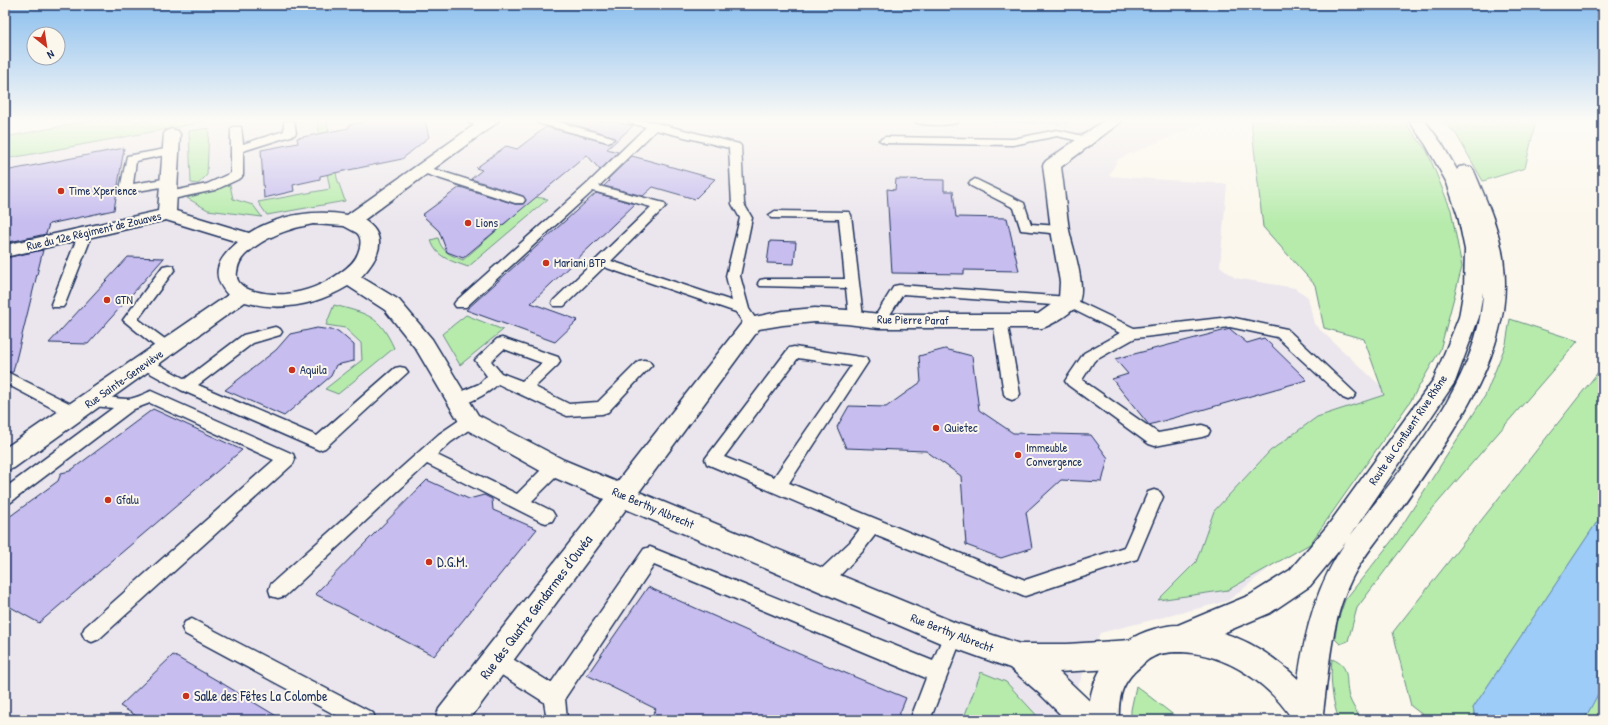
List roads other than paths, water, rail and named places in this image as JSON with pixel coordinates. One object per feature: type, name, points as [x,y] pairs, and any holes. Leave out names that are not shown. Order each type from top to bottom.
[{"type":"street","points":[[168,197],[171,155]]},
{"type":"street","points":[[351,221],[440,155]]},
{"type":"street","points":[[1067,155],[1052,165],[1060,230],[1070,282],[1069,302]]},
{"type":"street","name":"Route du Confluent Rive Rhône","points":[[1180,638],[1260,604],[1300,578],[1338,532],[1444,382],[1469,318],[1474,288],[1475,250],[1467,216],[1456,183],[1440,155]]},
{"type":"street","name":"Route du Confluent Rive Rhône","points":[[1310,717],[1317,644],[1333,589],[1357,546],[1380,517],[1433,443],[1473,374],[1488,336],[1495,301],[1496,269],[1492,240],[1482,208],[1461,164],[1455,155]]},
{"type":"street","name":"Rue du 12e Régiment de Zouaves","points":[[5,251],[83,233],[168,197],[252,240]]},
{"type":"street","points":[[313,218],[333,218],[351,221],[364,228],[370,239],[370,251],[361,265],[346,278],[315,293],[280,301],[259,300],[242,295],[231,287],[226,276],[229,264],[238,251],[252,240],[270,230],[292,222],[313,218]]},
{"type":"street","name":"Rue Berthy Albrecht","points":[[346,278],[358,283],[392,305],[424,344],[470,421],[555,467],[953,635],[1020,658],[1068,658],[1131,654]]},
{"type":"street","name":"Rue Sainte-Geneviève","points":[[5,461],[168,349],[242,295]]},
{"type":"street","name":"Rue Pierre Paraf","points":[[747,318],[812,316],[856,317],[879,321],[1042,321],[1069,302]]},
{"type":"street","points":[[621,495],[747,318]]},
{"type":"street","name":"Rue des Quatre Gendarmes d'Ouvéa","points":[[450,720],[621,495]]},
{"type":"street","points":[[1104,720],[1102,705],[1111,675],[1131,654],[1154,642],[1180,638],[1215,644],[1236,651],[1264,667],[1288,688],[1310,717]]},
{"type":"street","name":"Rue Berthy Albrecht","points":[[1020,658],[1051,684],[1087,720]]},
{"type":"lane","points":[[140,155],[132,158],[126,189],[168,197],[210,187],[237,175],[237,155]]},
{"type":"lane","points":[[461,304],[591,187],[624,155]]},
{"type":"lane","points":[[735,155],[738,204],[746,218],[733,276],[747,318]]},
{"type":"lane","points":[[421,169],[519,200]]},
{"type":"lane","points":[[974,183],[1020,206],[1026,227],[1060,230]]},
{"type":"lane","points":[[559,302],[660,206],[591,187]]},
{"type":"lane","points":[[775,215],[845,215],[856,317]]},
{"type":"lane","points":[[58,304],[82,243],[83,233]]},
{"type":"lane","points":[[602,262],[747,318]]},
{"type":"lane","points":[[168,269],[130,320],[168,349]]},
{"type":"lane","points":[[765,283],[853,284]]},
{"type":"lane","points":[[879,321],[898,289],[1069,302],[1132,333]]},
{"type":"lane","points":[[1000,321],[1012,394]]},
{"type":"lane","points":[[1202,431],[1155,440],[1072,381],[1089,357],[1132,333],[1230,322],[1282,332],[1348,394]]},
{"type":"lane","points":[[186,386],[248,339],[275,332]]},
{"type":"lane","points":[[524,388],[553,361],[502,342],[482,360],[496,377],[524,388],[567,410],[602,408],[644,365]]},
{"type":"lane","points":[[777,487],[861,362],[794,352],[713,459],[777,487],[1025,588],[1131,553],[1154,497]]},
{"type":"lane","points":[[146,364],[186,386],[319,444],[400,372]]},
{"type":"lane","points":[[5,376],[83,407],[111,402],[128,405]]},
{"type":"lane","points":[[457,400],[484,388],[496,377]]},
{"type":"lane","points":[[5,496],[128,405],[151,397],[287,459],[92,633]]},
{"type":"lane","points":[[278,590],[445,438],[470,421]]},
{"type":"lane","points":[[425,456],[546,516]]},
{"type":"lane","points":[[519,503],[555,467]]},
{"type":"lane","points":[[822,581],[856,547],[872,526]]},
{"type":"lane","points":[[557,720],[554,696],[650,555],[938,673]]},
{"type":"lane","points":[[192,628],[366,720]]},
{"type":"lane","points":[[920,720],[953,635]]},
{"type":"lane","points":[[496,660],[554,696]]},
{"type":"water","points":[[1603,513],[1603,685],[1584,720],[1476,720],[1473,708]]},
{"type":"place","name":"Time Xperience","points":[[61,191]]},
{"type":"place","name":"Lions","points":[[468,223]]},
{"type":"place","name":"Mariani BTP","points":[[546,263]]},
{"type":"place","name":"GTN","points":[[107,300]]},
{"type":"place","name":"Aquila","points":[[292,370]]},
{"type":"place","name":"Quietec","points":[[936,428]]},
{"type":"place","name":"Immeuble Convergence","points":[[1018,455]]},
{"type":"place","name":"Gfalu","points":[[108,500]]},
{"type":"place","name":"D.G.M.","points":[[429,562]]},
{"type":"place","name":"Salle des Fêtes La Colombe","points":[[186,696]]}]
